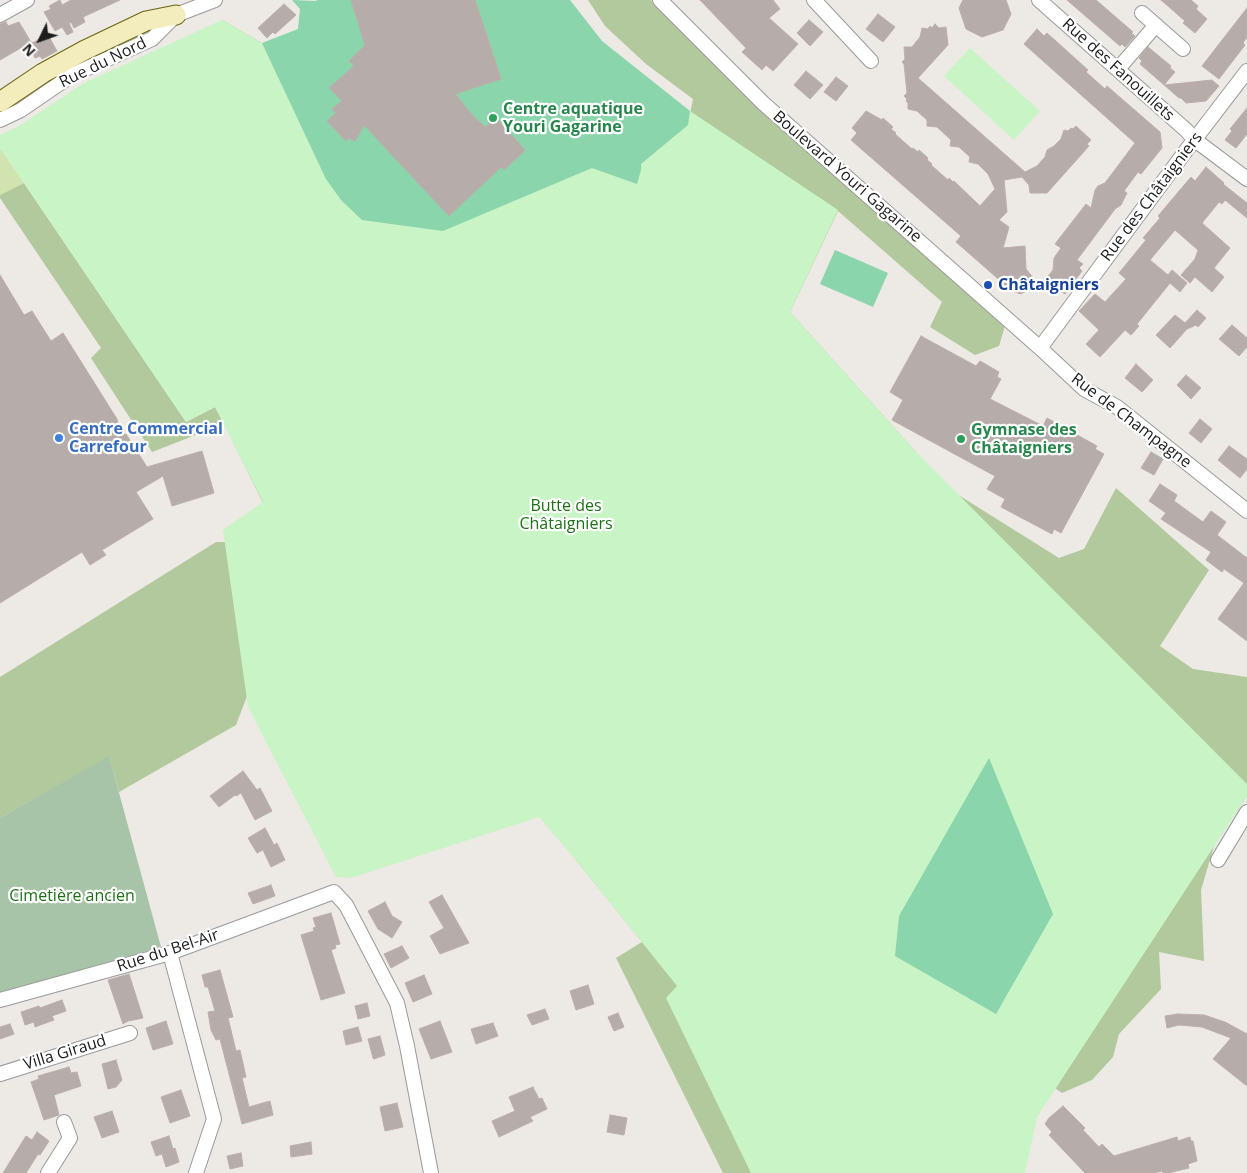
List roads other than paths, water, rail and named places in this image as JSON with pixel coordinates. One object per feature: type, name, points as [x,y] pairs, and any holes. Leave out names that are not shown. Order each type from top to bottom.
[{"type":"street","points":[[0,16],[27,0]]},
{"type":"street","name":"Rue du Nord","points":[[0,102],[43,73],[85,50],[146,21],[176,15],[215,0]]},
{"type":"street","name":"Boulevard Youri Gagarine","points":[[660,0],[763,103],[1040,348]]},
{"type":"street","points":[[814,0],[871,61]]},
{"type":"street","name":"Rue des Fanouillets","points":[[1040,0],[1195,140],[1247,179]]},
{"type":"street","points":[[1142,13],[1183,49]]},
{"type":"street","name":"Rue du Nord","points":[[0,120],[20,110],[72,75],[152,39],[176,15]]},
{"type":"street","points":[[1118,69],[1156,25]]},
{"type":"street","name":"Rue des Châtaigniers","points":[[1040,348],[1247,71]]},
{"type":"street","name":"Rue de Champagne","points":[[1040,348],[1084,389],[1118,407],[1247,511]]},
{"type":"street","points":[[1218,860],[1247,812]]},
{"type":"street","name":"Rue du Bel-Air","points":[[0,1000],[170,952],[334,892],[346,905],[397,1003],[431,1173]]},
{"type":"street","points":[[170,952],[214,1119],[196,1173]]},
{"type":"street","name":"Villa Giraud","points":[[0,1074],[130,1033]]},
{"type":"street","points":[[48,1173],[70,1138],[64,1122]]},
{"type":"place","name":"Centre aquatique Youri Gagarine","points":[[493,118]]},
{"type":"place","name":"Châtaigniers","points":[[988,285]]},
{"type":"place","name":"Centre Commercial Carrefour","points":[[59,438]]},
{"type":"place","name":"Gymnase des Châtaigniers","points":[[961,439]]},
{"type":"park label","name":"Butte des Châtaigniers","points":[[566,515]]},
{"type":"park label","name":"Cimetière ancien","points":[[72,896]]}]
